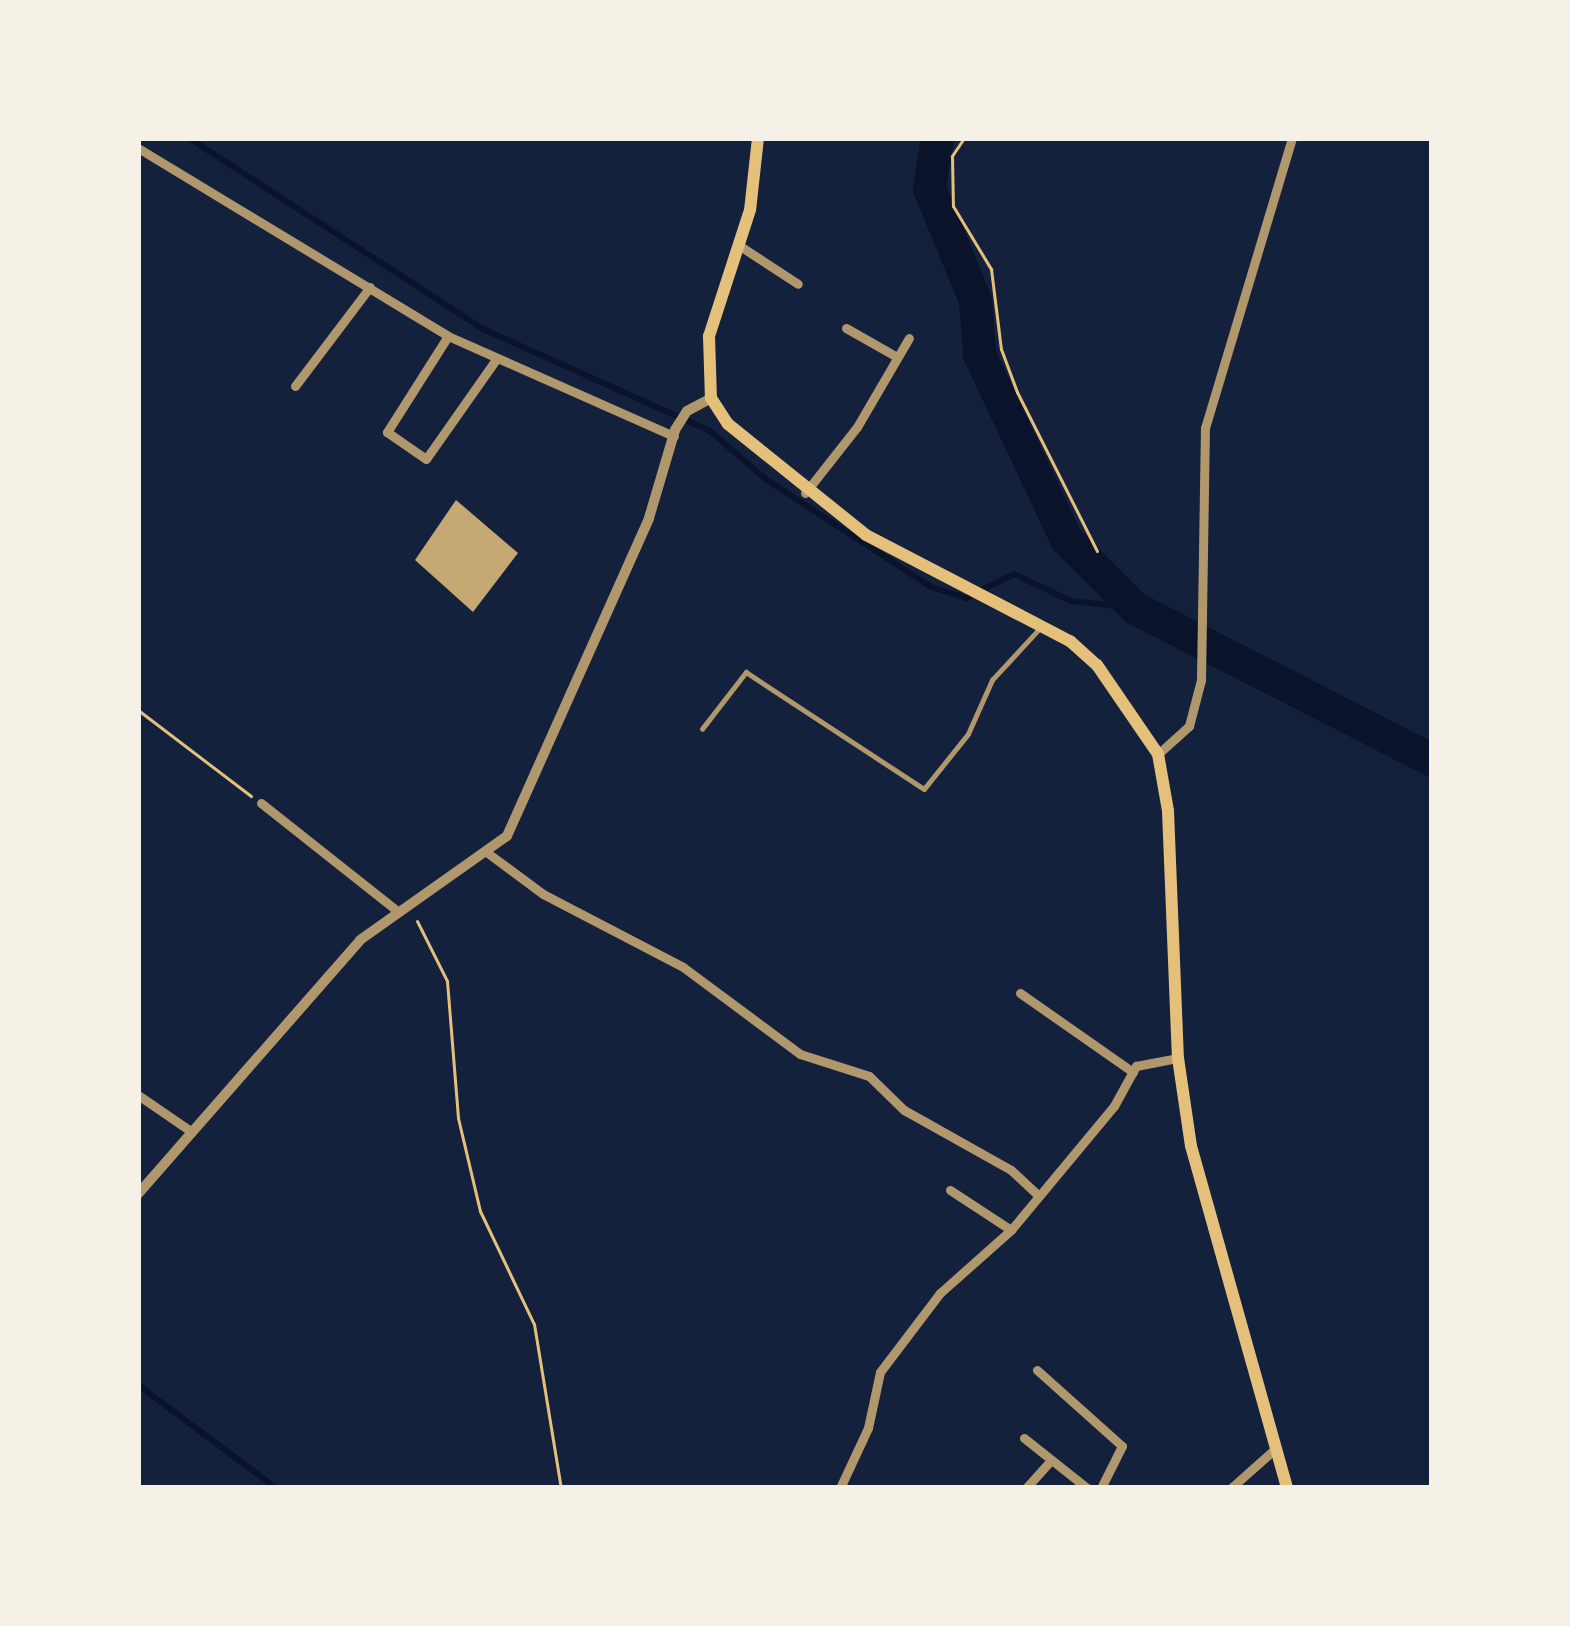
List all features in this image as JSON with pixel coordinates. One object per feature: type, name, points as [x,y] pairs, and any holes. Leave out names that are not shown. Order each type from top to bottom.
[{"type":"main road","points":[[758,138],[740,246],[709,336],[711,398],[728,424],[805,493],[973,592],[1043,624],[1096,665],[1158,754],[1168,811],[1178,1058],[1192,1146],[1287,1488]]},
{"type":"street","points":[[1158,754],[1190,726],[1202,680],[1205,428],[1292,138]]},
{"type":"street","points":[[138,148],[448,336],[674,433]]},
{"type":"street","points":[[740,246],[798,284]]},
{"type":"street","points":[[296,386],[370,287]]},
{"type":"street","points":[[846,328],[897,357]]},
{"type":"street","points":[[448,336],[387,432],[426,459],[497,358]]},
{"type":"street","points":[[805,493],[857,427],[909,338]]},
{"type":"street","points":[[138,1194],[360,940],[400,907],[489,854],[521,815],[649,518],[674,433],[686,411],[711,398]]},
{"type":"street","points":[[261,803],[400,907]]},
{"type":"street","points":[[489,854],[543,894],[683,967],[800,1054],[869,1076],[904,1110],[1011,1170],[1039,1196]]},
{"type":"street","points":[[1020,993],[1133,1072]]},
{"type":"street","points":[[839,1488],[868,1427],[880,1372],[940,1293],[1011,1230],[1133,1072],[1178,1058]]},
{"type":"street","points":[[138,1095],[192,1132]]},
{"type":"street","points":[[950,1190],[1011,1230]]},
{"type":"street","points":[[1037,1370],[1122,1446],[1100,1488]]},
{"type":"street","points":[[1024,1438],[1087,1488]]},
{"type":"street","points":[[1231,1488],[1275,1449]]},
{"type":"street","points":[[1026,1488],[1050,1461]]},
{"type":"lane","points":[[702,729],[746,673],[924,789],[968,734],[992,680],[1043,624]]},
{"type":"path","points":[[964,138],[952,156],[952,206],[991,269],[1001,349],[1017,392],[1096,551]]},
{"type":"path","points":[[138,710],[261,803]]},
{"type":"path","points":[[400,907],[447,981],[458,1118],[486,1227],[534,1324],[561,1488]]},
{"type":"building","points":[[456,500],[518,553],[473,612],[415,560]]},
{"type":"waterway","points":[[189,138],[483,329],[710,431],[767,480],[931,587],[966,598],[1014,574],[1071,601],[1135,608]]},
{"type":"waterway","points":[[937,138],[929,188],[975,300],[979,354],[1066,539],[1135,608],[1432,760]]},
{"type":"waterway","points":[[138,1385],[276,1488]]}]
